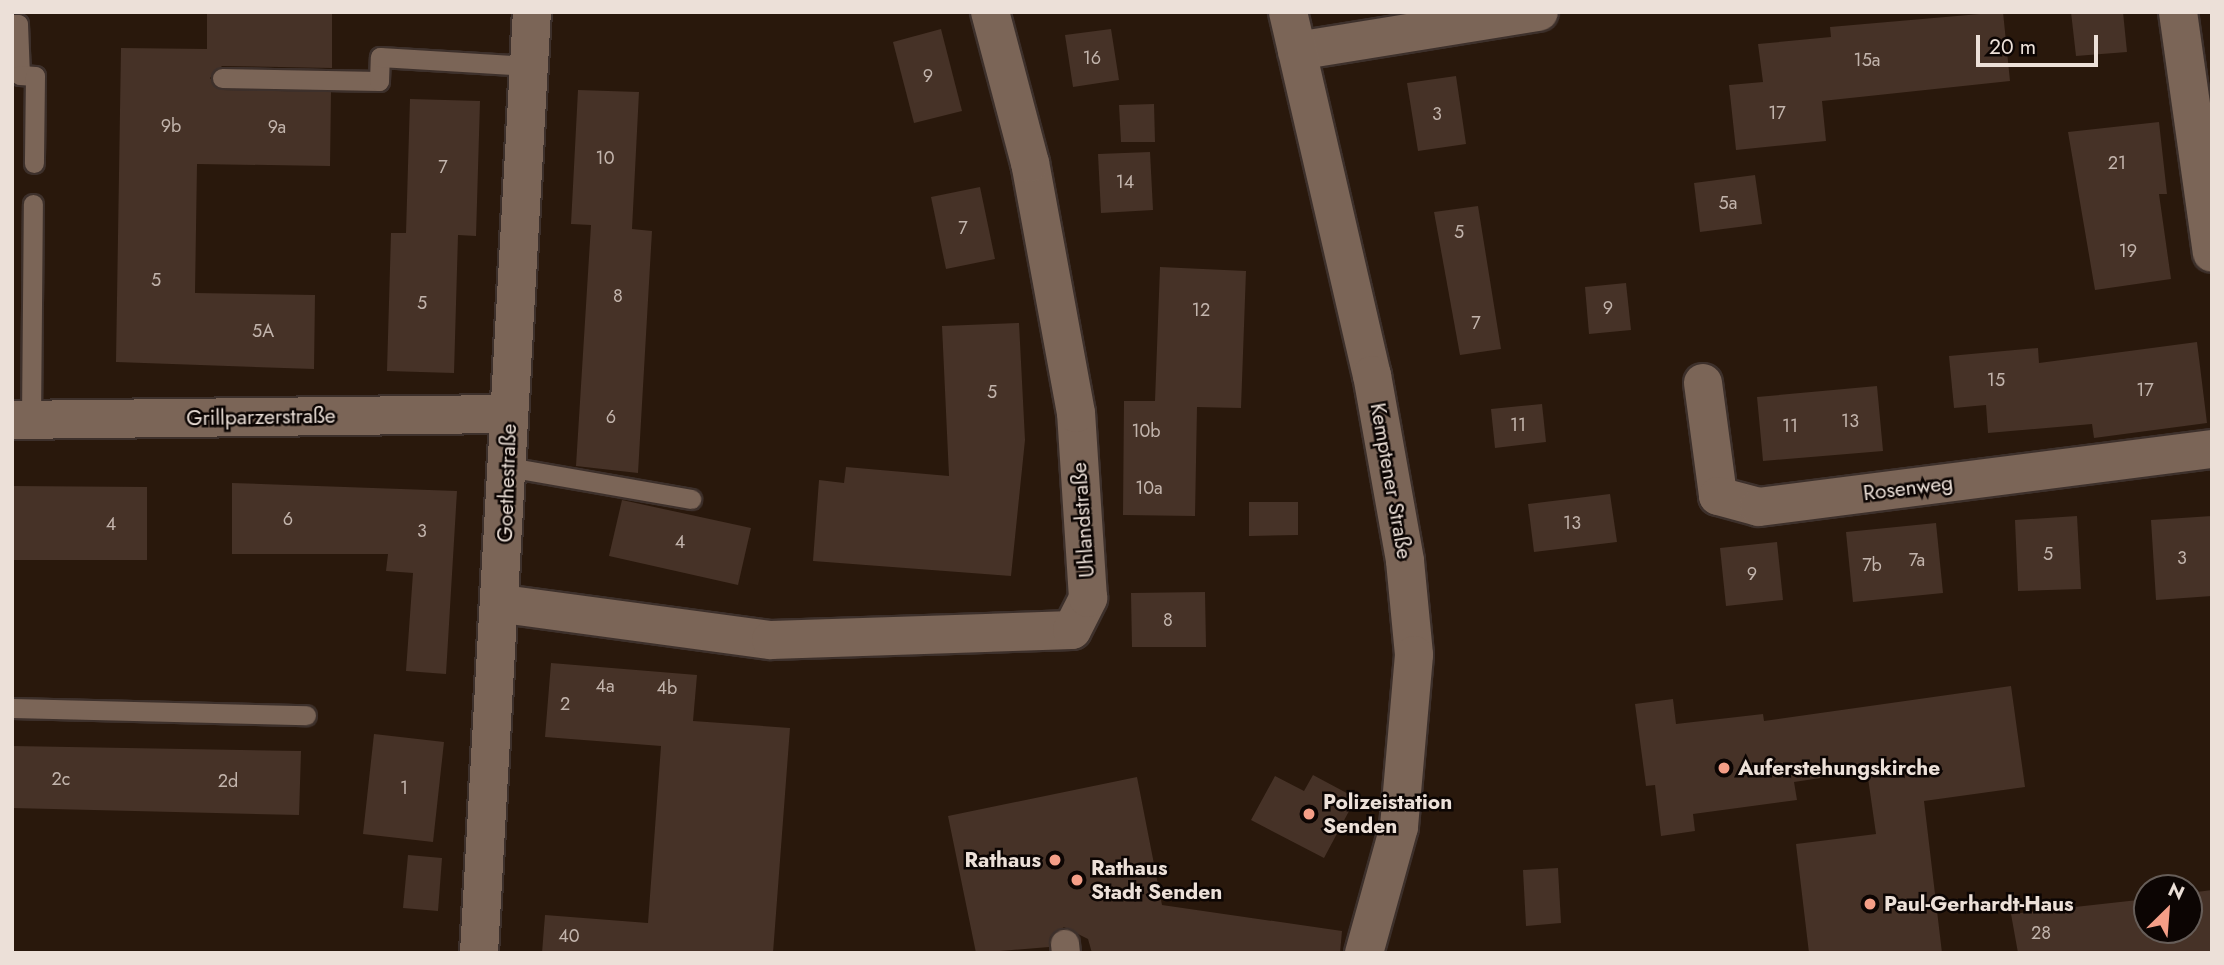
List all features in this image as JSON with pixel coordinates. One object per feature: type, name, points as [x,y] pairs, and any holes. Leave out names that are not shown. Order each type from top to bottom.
[{"type":"street","name":"Goethestraße","points":[[479,953],[503,604],[509,414],[532,12]]},
{"type":"street","name":"Uhlandstraße","points":[[503,604],[771,640],[1072,630],[1088,598],[1076,414],[1030,163],[990,12]]},
{"type":"street","name":"Kemptener Straße","points":[[1288,12],[1372,375],[1405,561],[1415,655],[1399,827],[1364,953]]},
{"type":"street","points":[[1297,51],[1539,12]]},
{"type":"street","points":[[2178,12],[2212,253]]},
{"type":"street","name":"Rosenweg","points":[[1703,383],[1718,496],[1759,507],[2212,449]]},
{"type":"street","name":"Grillparzerstraße","points":[[21,420],[509,414]]},
{"type":"lane","points":[[12,24],[18,24],[20,75],[35,76],[34,163]]},
{"type":"lane","points":[[222,78],[379,81],[380,57],[530,66]]},
{"type":"lane","points":[[21,420],[33,204]]},
{"type":"lane","points":[[508,467],[691,499]]},
{"type":"lane","points":[[12,708],[306,715]]},
{"type":"building","points":[[207,12],[332,12],[332,68],[222,66],[210,78],[222,90],[331,92],[330,166],[197,164],[195,293],[315,295],[314,369],[116,362],[121,48],[207,49]]},
{"type":"building","points":[[2003,12],[2010,81],[1822,101],[1826,141],[1736,150],[1729,85],[1763,82],[1758,44],[1831,37],[1830,27]]},
{"type":"building","points":[[2071,12],[2123,12],[2127,52],[2076,56]]},
{"type":"building","points":[[941,29],[962,111],[914,123],[893,42]]},
{"type":"building","points":[[1111,29],[1119,80],[1073,87],[1065,35]]},
{"type":"building","points":[[1456,76],[1466,144],[1418,151],[1407,83]]},
{"type":"building","points":[[578,90],[639,92],[632,229],[652,231],[638,473],[576,466],[591,225],[571,224]]},
{"type":"building","points":[[410,99],[480,101],[476,236],[458,235],[454,373],[387,371],[391,233],[406,233]]},
{"type":"building","points":[[1154,104],[1155,142],[1121,142],[1119,105]]},
{"type":"building","points":[[2159,122],[2167,194],[2159,194],[2171,279],[2095,290],[2068,132]]},
{"type":"building","points":[[1150,152],[1153,210],[1101,213],[1098,154]]},
{"type":"building","points":[[1755,175],[1762,224],[1700,232],[1694,183]]},
{"type":"building","points":[[980,187],[995,259],[946,269],[931,197]]},
{"type":"building","points":[[1478,206],[1501,349],[1460,355],[1434,212]]},
{"type":"building","points":[[1160,267],[1246,271],[1241,408],[1197,407],[1195,516],[1123,515],[1124,401],[1155,401]]},
{"type":"building","points":[[1626,283],[1631,330],[1589,334],[1585,287]]},
{"type":"building","points":[[1019,323],[1025,440],[1011,576],[813,561],[819,480],[844,483],[846,467],[949,476],[942,326]]},
{"type":"building","points":[[2197,342],[2207,423],[2094,438],[2092,424],[1988,433],[1986,405],[1954,408],[1949,356],[2038,348],[2039,363]]},
{"type":"building","points":[[1877,386],[1883,451],[1763,461],[1757,397]]},
{"type":"building","points":[[1542,404],[1546,442],[1495,448],[1491,409]]},
{"type":"building","points":[[232,483],[457,491],[446,674],[406,671],[413,573],[386,571],[388,554],[232,554]]},
{"type":"building","points":[[12,486],[147,487],[147,560],[12,560]]},
{"type":"building","points":[[1610,494],[1617,542],[1534,552],[1528,504]]},
{"type":"building","points":[[622,500],[751,528],[738,585],[609,556]]},
{"type":"building","points":[[1249,502],[1298,502],[1298,535],[1249,536]]},
{"type":"building","points":[[2077,516],[2081,589],[2018,591],[2015,520]]},
{"type":"building","points":[[2212,516],[2212,596],[2156,600],[2151,520]]},
{"type":"building","points":[[1936,523],[1943,593],[1853,602],[1846,532]]},
{"type":"building","points":[[1777,542],[1783,600],[1726,606],[1720,548]]},
{"type":"building","points":[[1205,592],[1206,647],[1132,647],[1131,593]]},
{"type":"building","points":[[551,663],[697,675],[693,721],[790,728],[773,953],[542,953],[545,915],[648,923],[661,746],[545,737]]},
{"type":"building","points":[[2011,686],[2025,787],[1924,801],[1942,953],[1809,953],[1796,844],[1876,834],[1867,771],[1794,782],[1797,800],[1693,814],[1695,831],[1661,836],[1655,785],[1646,786],[1635,704],[1673,699],[1676,724],[1763,714],[1764,721]]},
{"type":"building","points":[[374,734],[444,742],[433,842],[363,834]]},
{"type":"building","points":[[12,746],[301,751],[299,815],[12,808]]},
{"type":"building","points":[[1313,775],[1356,798],[1324,858],[1251,820],[1275,776],[1304,791]]},
{"type":"building","name":"Rathaus","points":[[1137,777],[1162,905],[1342,931],[1340,953],[1092,953],[1088,939],[1064,927],[1050,937],[1049,947],[976,953],[948,816]]},
{"type":"building","points":[[408,855],[442,858],[438,911],[403,908]]},
{"type":"building","points":[[1558,868],[1561,923],[1526,926],[1523,870]]},
{"type":"building","points":[[2212,890],[2212,953],[2018,953],[2011,914],[2133,901],[2133,944],[2203,944],[2203,891]]},
{"type":"place","name":"Auferstehungskirche","points":[[1724,768]]},
{"type":"place","name":"Polizeistation Senden","points":[[1309,814]]},
{"type":"place","name":"Rathaus","points":[[1055,860]]},
{"type":"place","name":"Rathaus Stadt Senden","points":[[1077,880]]},
{"type":"place","name":"Paul-Gerhardt-Haus","points":[[1870,904]]}]
